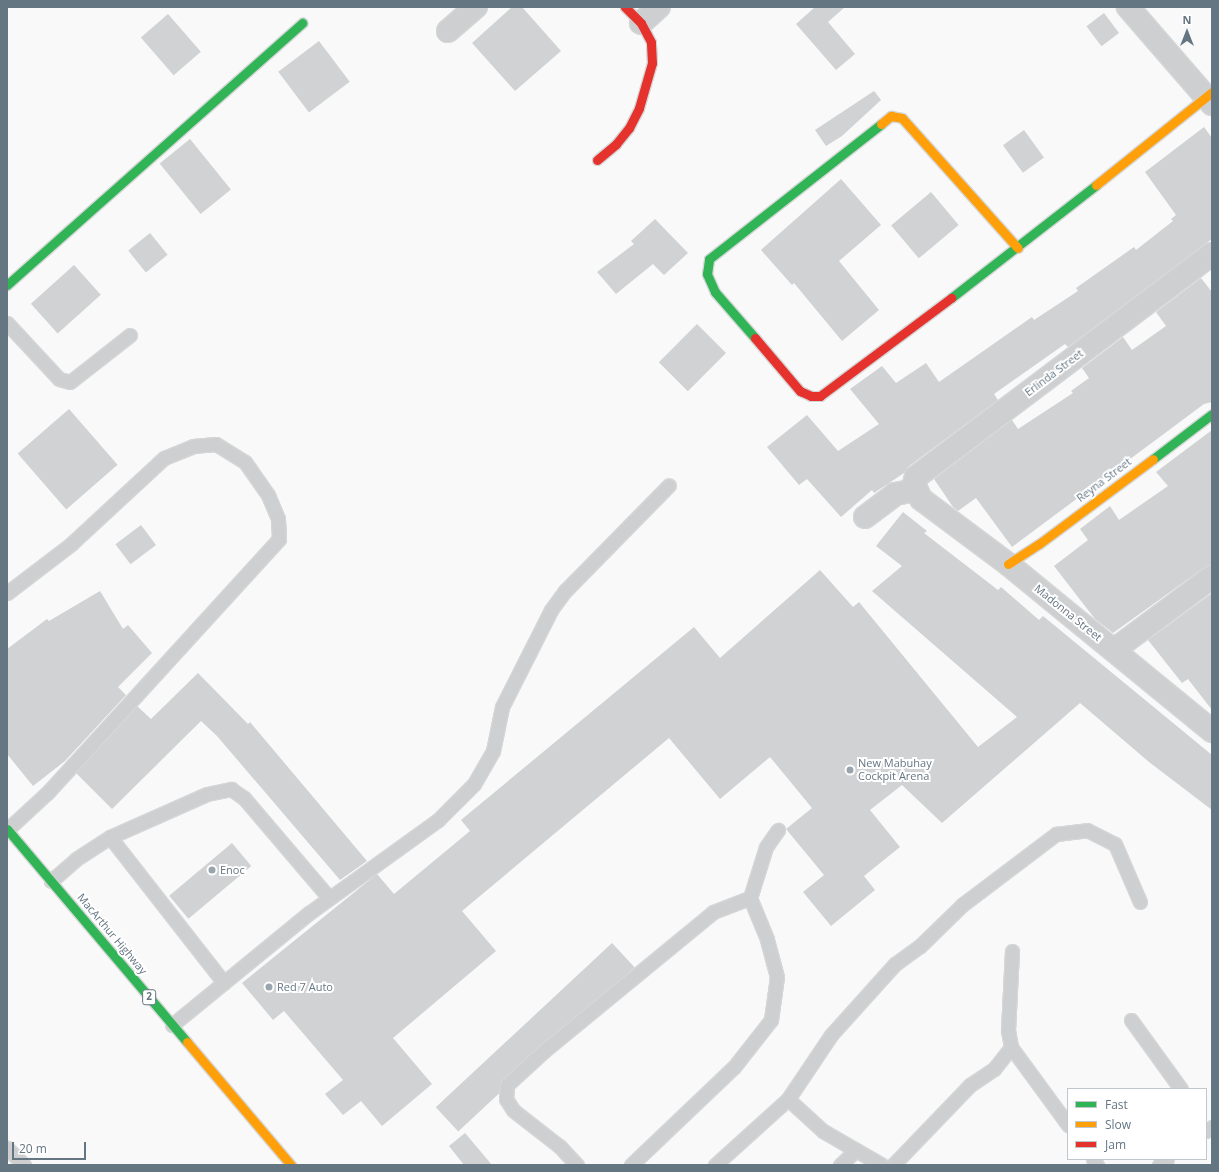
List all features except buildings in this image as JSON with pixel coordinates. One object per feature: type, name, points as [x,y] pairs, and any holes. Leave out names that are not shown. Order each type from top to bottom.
[{"type":"main road","points":[[597,160],[616,144],[629,128],[648,84],[652,64],[651,42],[641,23],[625,7]]},
{"type":"main road","points":[[7,285],[302,23]]},
{"type":"main road","points":[[1018,248],[902,118],[891,116],[709,259],[707,274],[715,292],[800,391],[811,396],[820,396],[1018,248],[1210,97]]},
{"type":"main road","name":"Reyna Street","points":[[1008,564],[1039,544],[1212,414]]},
{"type":"main road","name":"MacArthur Highway","points":[[7,829],[291,1165]]},
{"type":"street","points":[[448,31],[476,7]]},
{"type":"street","points":[[641,23],[660,7]]},
{"type":"street","points":[[1128,7],[1210,97]]},
{"type":"street","name":"Erlinda Street","points":[[918,494],[916,477],[1212,254]]},
{"type":"street","points":[[865,517],[895,494],[918,494]]},
{"type":"street","name":"Madonna Street","points":[[918,494],[1008,564],[1212,731]]},
{"type":"street","points":[[1114,650],[1212,577]]},
{"type":"lane","points":[[7,323],[59,379],[70,382],[130,335]]},
{"type":"lane","points":[[7,593],[71,544],[164,458],[193,446],[216,444],[245,462],[268,495],[278,519],[279,540],[48,792],[7,829]]},
{"type":"lane","points":[[172,1025],[328,898],[438,820],[474,784],[494,751],[502,707],[551,610],[565,591],[669,485]]},
{"type":"lane","points":[[51,881],[76,859],[110,837],[207,794],[231,789],[244,798],[328,898]]},
{"type":"lane","points":[[631,1165],[734,1067],[771,1020],[777,977],[767,939],[750,898],[766,846],[778,830]]},
{"type":"lane","points":[[715,1165],[788,1099],[831,1035],[895,964],[920,946],[962,905],[1056,834],[1086,830],[1115,844],[1140,902]]},
{"type":"lane","points":[[110,837],[224,983]]},
{"type":"lane","points":[[577,1165],[559,1146],[513,1110],[506,1098],[507,1085],[544,1051],[713,912],[750,898]]},
{"type":"lane","points":[[1012,951],[1008,1030],[1011,1047],[1067,1124]]},
{"type":"lane","points":[[1131,1020],[1180,1088]]},
{"type":"lane","points":[[892,1165],[970,1085],[994,1068],[1011,1047]]},
{"type":"lane","points":[[788,1099],[823,1131],[882,1165]]},
{"type":"lane","points":[[7,1148],[24,1165]]},
{"type":"lane","points":[[840,1165],[856,1150]]},
{"type":"traffic: fast","points":[[7,285],[302,23]]},
{"type":"traffic: fast","points":[[755,338],[715,292],[707,274],[709,259],[881,124]]},
{"type":"traffic: fast","points":[[951,298],[1096,185]]},
{"type":"traffic: fast","points":[[1153,459],[1212,414]]},
{"type":"traffic: fast","points":[[7,829],[187,1042]]},
{"type":"traffic: slow","points":[[1096,185],[1212,92]]},
{"type":"traffic: slow","points":[[881,124],[891,116],[902,118],[1018,248]]},
{"type":"traffic: slow","points":[[1008,564],[1039,544],[1153,459]]},
{"type":"traffic: slow","points":[[187,1042],[291,1165]]},
{"type":"traffic: jam","points":[[597,160],[616,144],[629,128],[639,108],[652,63],[651,42],[641,23],[625,7]]},
{"type":"traffic: jam","points":[[755,338],[800,391],[811,396],[820,396],[951,298]]},
{"type":"place","name":"New Mabuhay Cockpit Arena","points":[[850,770]]},
{"type":"place","name":"Enoc","points":[[212,870]]},
{"type":"place","name":"Red 7 Auto","points":[[269,987]]}]
